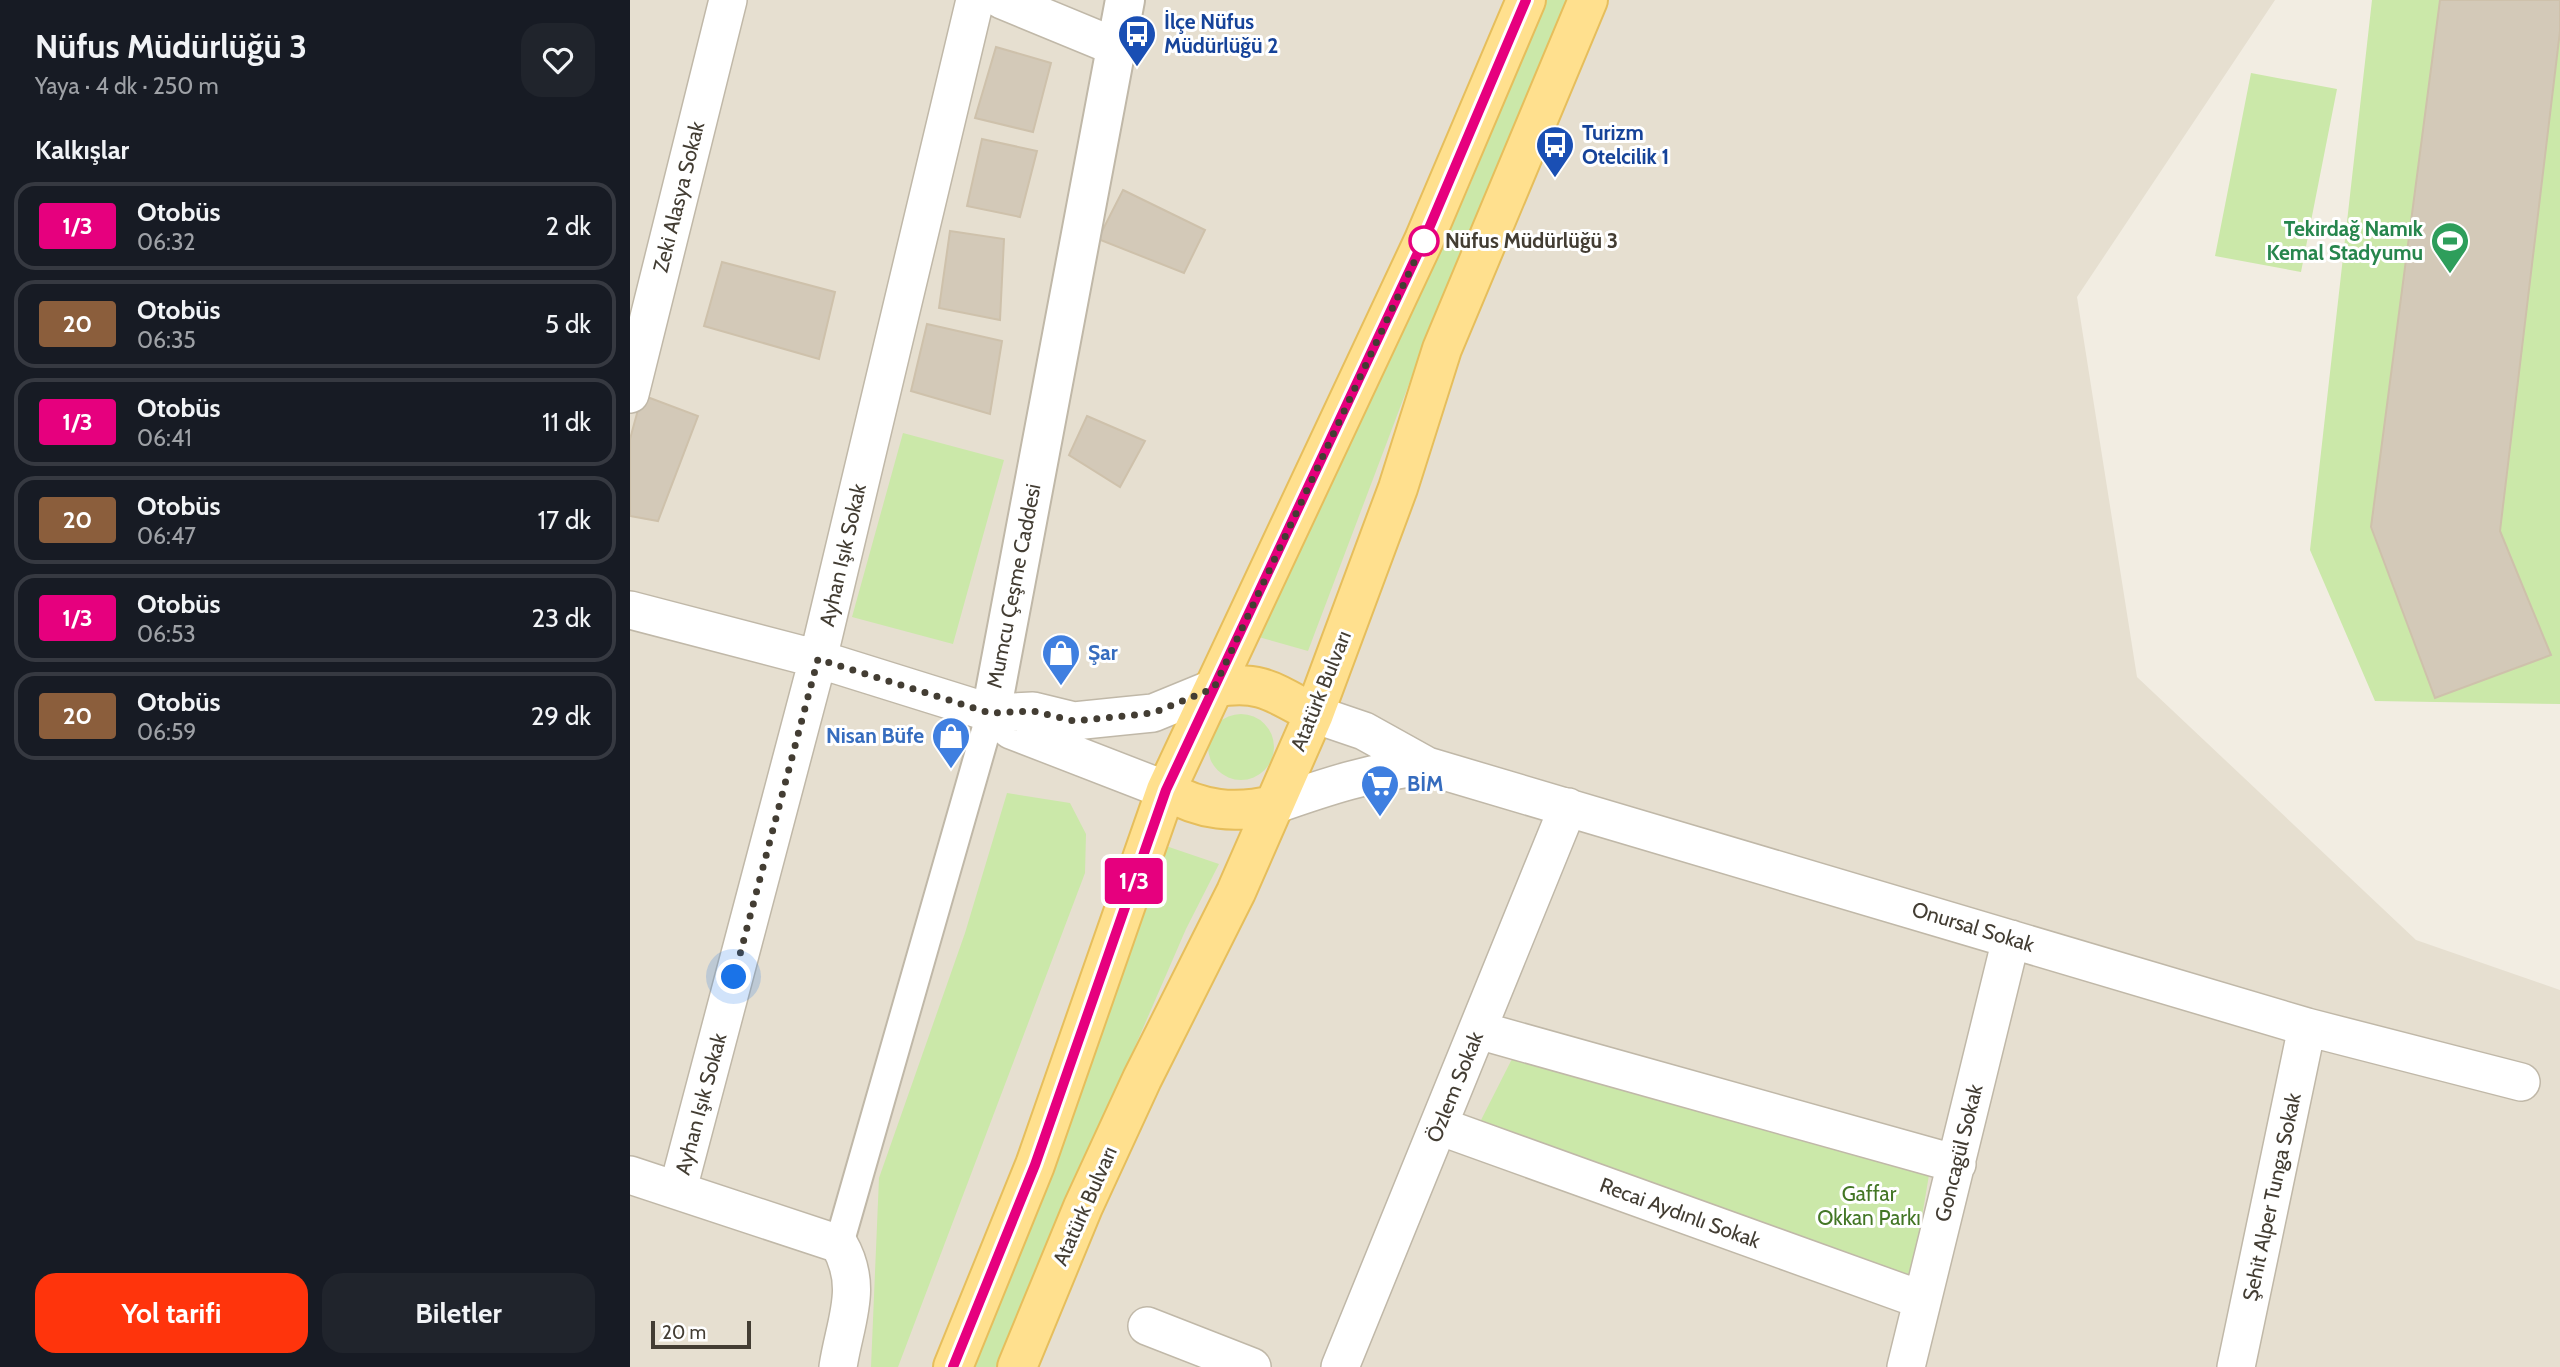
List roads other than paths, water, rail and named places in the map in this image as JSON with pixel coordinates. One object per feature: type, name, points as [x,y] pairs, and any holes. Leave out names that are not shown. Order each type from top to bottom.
[{"type":"main road","points":[[953,1367],[1035,1165],[1166,790],[1424,240],[1526,0]]},
{"type":"main road","name":"Atatürk Bulvarı","points":[[1017,1367],[1083,1206],[1142,1079],[1236,892],[1314,714],[1398,488],[1442,349],[1588,0]]},
{"type":"main road","points":[[1214,688],[1238,683],[1254,684],[1314,714]]},
{"type":"main road","points":[[1166,790],[1220,811],[1246,811],[1274,805]]},
{"type":"street","name":"Zeki Alasya Sokak","points":[[630,394],[728,0]]},
{"type":"street","name":"Ayhan Işık Sokak","points":[[678,1189],[818,659],[975,0]]},
{"type":"street","points":[[1002,0],[1116,47]]},
{"type":"street","name":"Mumcu Çeşme Caddesi","points":[[839,1244],[990,713],[1125,0]]},
{"type":"street","points":[[630,610],[818,659],[990,713],[1033,711],[1074,721],[1153,713],[1214,688]]},
{"type":"street","points":[[990,713],[1011,730],[1166,790]]},
{"type":"street","points":[[1314,714],[1376,737],[1427,766]]},
{"type":"street","points":[[1274,805],[1346,780],[1390,770],[1427,766]]},
{"type":"street","name":"Onursal Sokak","points":[[1427,766],[2308,1027],[2521,1082]]},
{"type":"street","name":"Özlem Sokak","points":[[1340,1367],[1568,807]]},
{"type":"street","name":"Goncagül Sokak","points":[[1906,1367],[2011,939]]},
{"type":"street","name":"Şehit Alper Tunga Sokak","points":[[2236,1367],[2308,1027]]},
{"type":"street","points":[[1478,1030],[1957,1164]]},
{"type":"street","name":"Recai Aydınlı Sokak","points":[[1439,1126],[1922,1300]]},
{"type":"street","points":[[630,1175],[839,1244],[850,1262],[853,1287],[838,1367]]},
{"type":"street","points":[[1147,1326],[1252,1367]]},
{"type":"place","name":"İlçe Nüfus Müdürlüğü 2","points":[[1137,68]]},
{"type":"place","name":"Turizm Otelcilik 1","points":[[1555,179]]},
{"type":"place","name":"Nüfus Müdürlüğü 3","points":[[1424,241]]},
{"type":"place","name":"Tekirdağ Namık Kemal Stadyumu","points":[[2450,275]]},
{"type":"place","name":"Şar","points":[[1061,687]]},
{"type":"place","name":"Nisan Büfe","points":[[951,770]]},
{"type":"place","name":"BİM","points":[[1380,818]]},
{"type":"park label","name":"Gaffar Okkan Parkı","points":[[1869,1206]]}]
